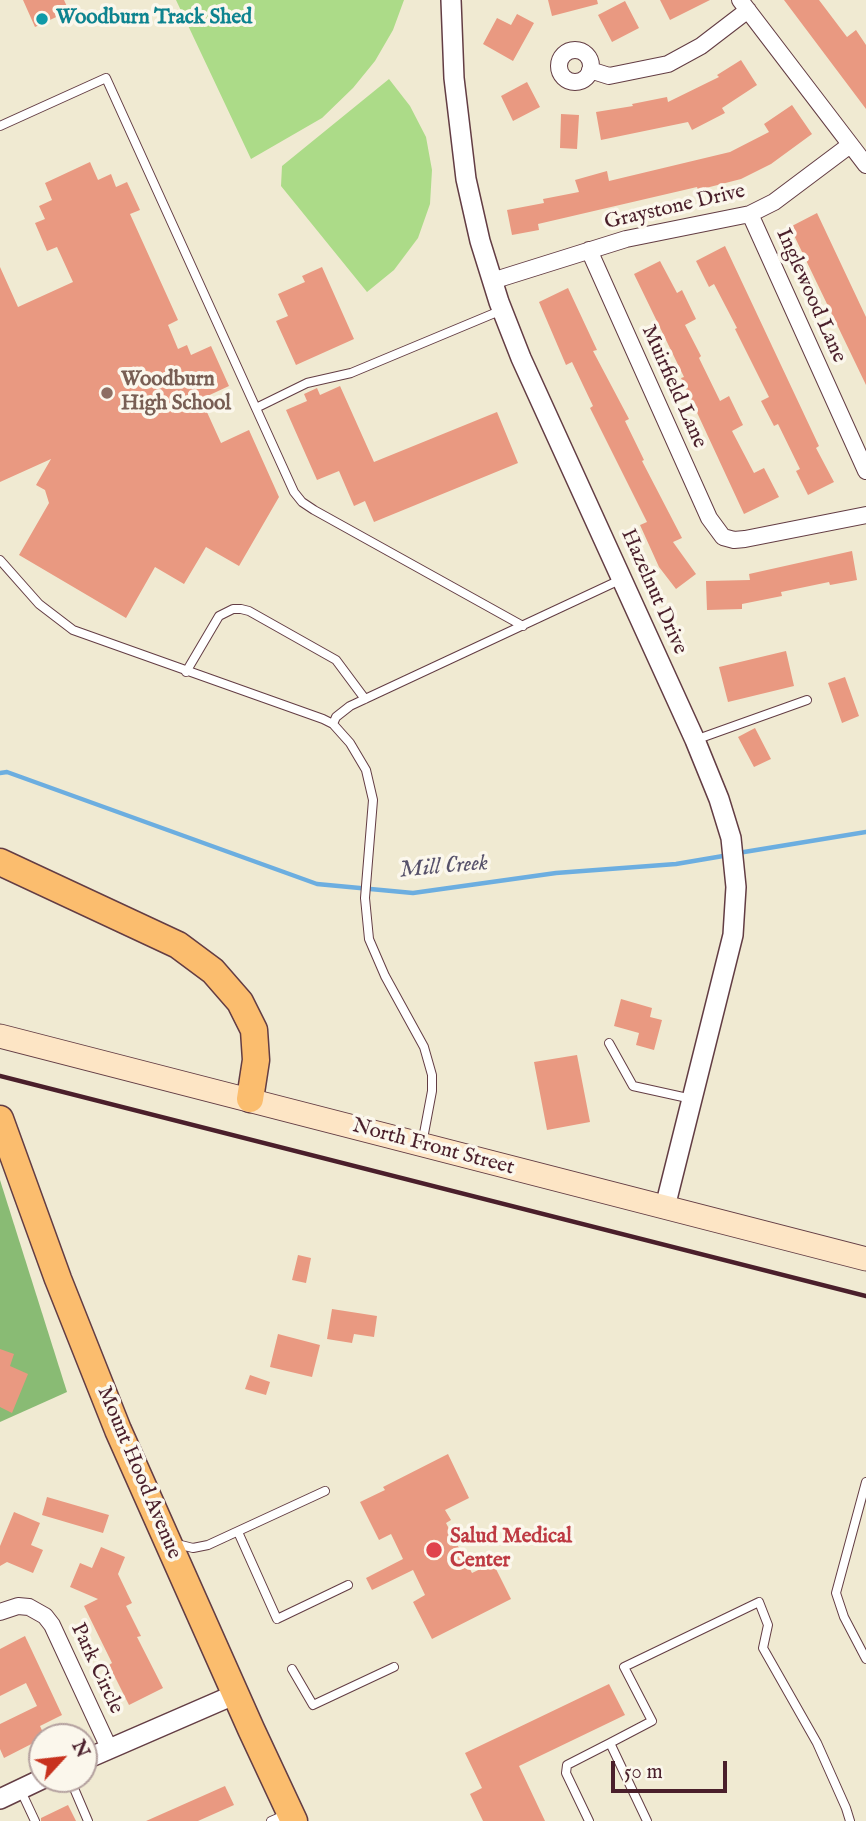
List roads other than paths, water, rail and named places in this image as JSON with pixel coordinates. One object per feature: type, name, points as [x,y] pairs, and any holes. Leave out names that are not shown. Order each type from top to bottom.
[{"type":"main road","points":[[2,864],[178,945],[212,971],[240,1002],[254,1030],[256,1060],[250,1099]]},
{"type":"main road","name":"North Front Street","points":[[0,1036],[866,1259]]},
{"type":"main road","name":"Mount Hood Avenue","points":[[0,1119],[118,1430],[236,1694],[285,1818]]},
{"type":"street","name":"Hazelnut Drive","points":[[452,0],[454,78],[461,146],[471,201],[492,281],[520,358],[695,740],[719,799],[731,838],[736,887],[733,935],[665,1208]]},
{"type":"street","points":[[590,70],[609,76],[667,64],[691,53],[744,5],[866,165]]},
{"type":"street","name":"Graystone Drive","points":[[492,281],[642,235],[750,214],[775,202],[850,145]]},
{"type":"street","name":"Inglewood Lane","points":[[750,214],[866,471]]},
{"type":"street","name":"Muirfield Lane","points":[[589,250],[709,518],[723,537],[745,539],[866,515]]},
{"type":"street","name":"Park Circle","points":[[0,1612],[18,1606],[29,1607],[45,1616],[109,1748]]},
{"type":"street","points":[[98,1753],[236,1694]]},
{"type":"street","points":[[0,1799],[28,1785]]},
{"type":"lane","points":[[0,126],[106,78],[294,492],[302,502],[523,626]]},
{"type":"lane","points":[[256,408],[307,383],[351,373],[502,310]]},
{"type":"lane","points":[[0,560],[39,604],[73,630],[333,724],[359,755],[371,783],[373,825],[365,898],[366,927],[373,952],[424,1047],[429,1062],[432,1091],[422,1146]]},
{"type":"lane","points":[[333,724],[343,711],[365,699],[622,579]]},
{"type":"lane","points":[[186,672],[219,616],[225,611],[241,609],[336,660],[365,699]]},
{"type":"lane","points":[[695,740],[807,699]]},
{"type":"lane","points":[[609,1043],[633,1086],[692,1099]]},
{"type":"lane","points":[[866,1482],[836,1594],[844,1617],[866,1659]]},
{"type":"lane","points":[[167,1541],[193,1548],[208,1545],[325,1491]]},
{"type":"lane","points":[[238,1532],[277,1619],[348,1585]]},
{"type":"lane","points":[[589,1821],[566,1773],[567,1765],[652,1721],[624,1667],[759,1602],[768,1625],[763,1647],[817,1743],[850,1821]]},
{"type":"lane","points":[[292,1669],[313,1705],[394,1667]]},
{"type":"lane","points":[[610,1743],[647,1821]]},
{"type":"lane","points":[[20,1789],[35,1821]]},
{"type":"lane","points":[[76,1793],[88,1821]]},
{"type":"waterway","name":"Mill Creek","points":[[0,773],[7,772],[317,884],[413,893],[556,873],[676,864],[729,855]]},
{"type":"waterway","name":"Mill Creek","points":[[738,853],[866,832]]},
{"type":"railway","points":[[0,1076],[866,1296]]},
{"type":"place","name":"Woodburn Track Shed","points":[[42,19]]},
{"type":"place","name":"Woodburn High School","points":[[107,393]]},
{"type":"place","name":"Salud Medical Center","points":[[434,1550]]}]
